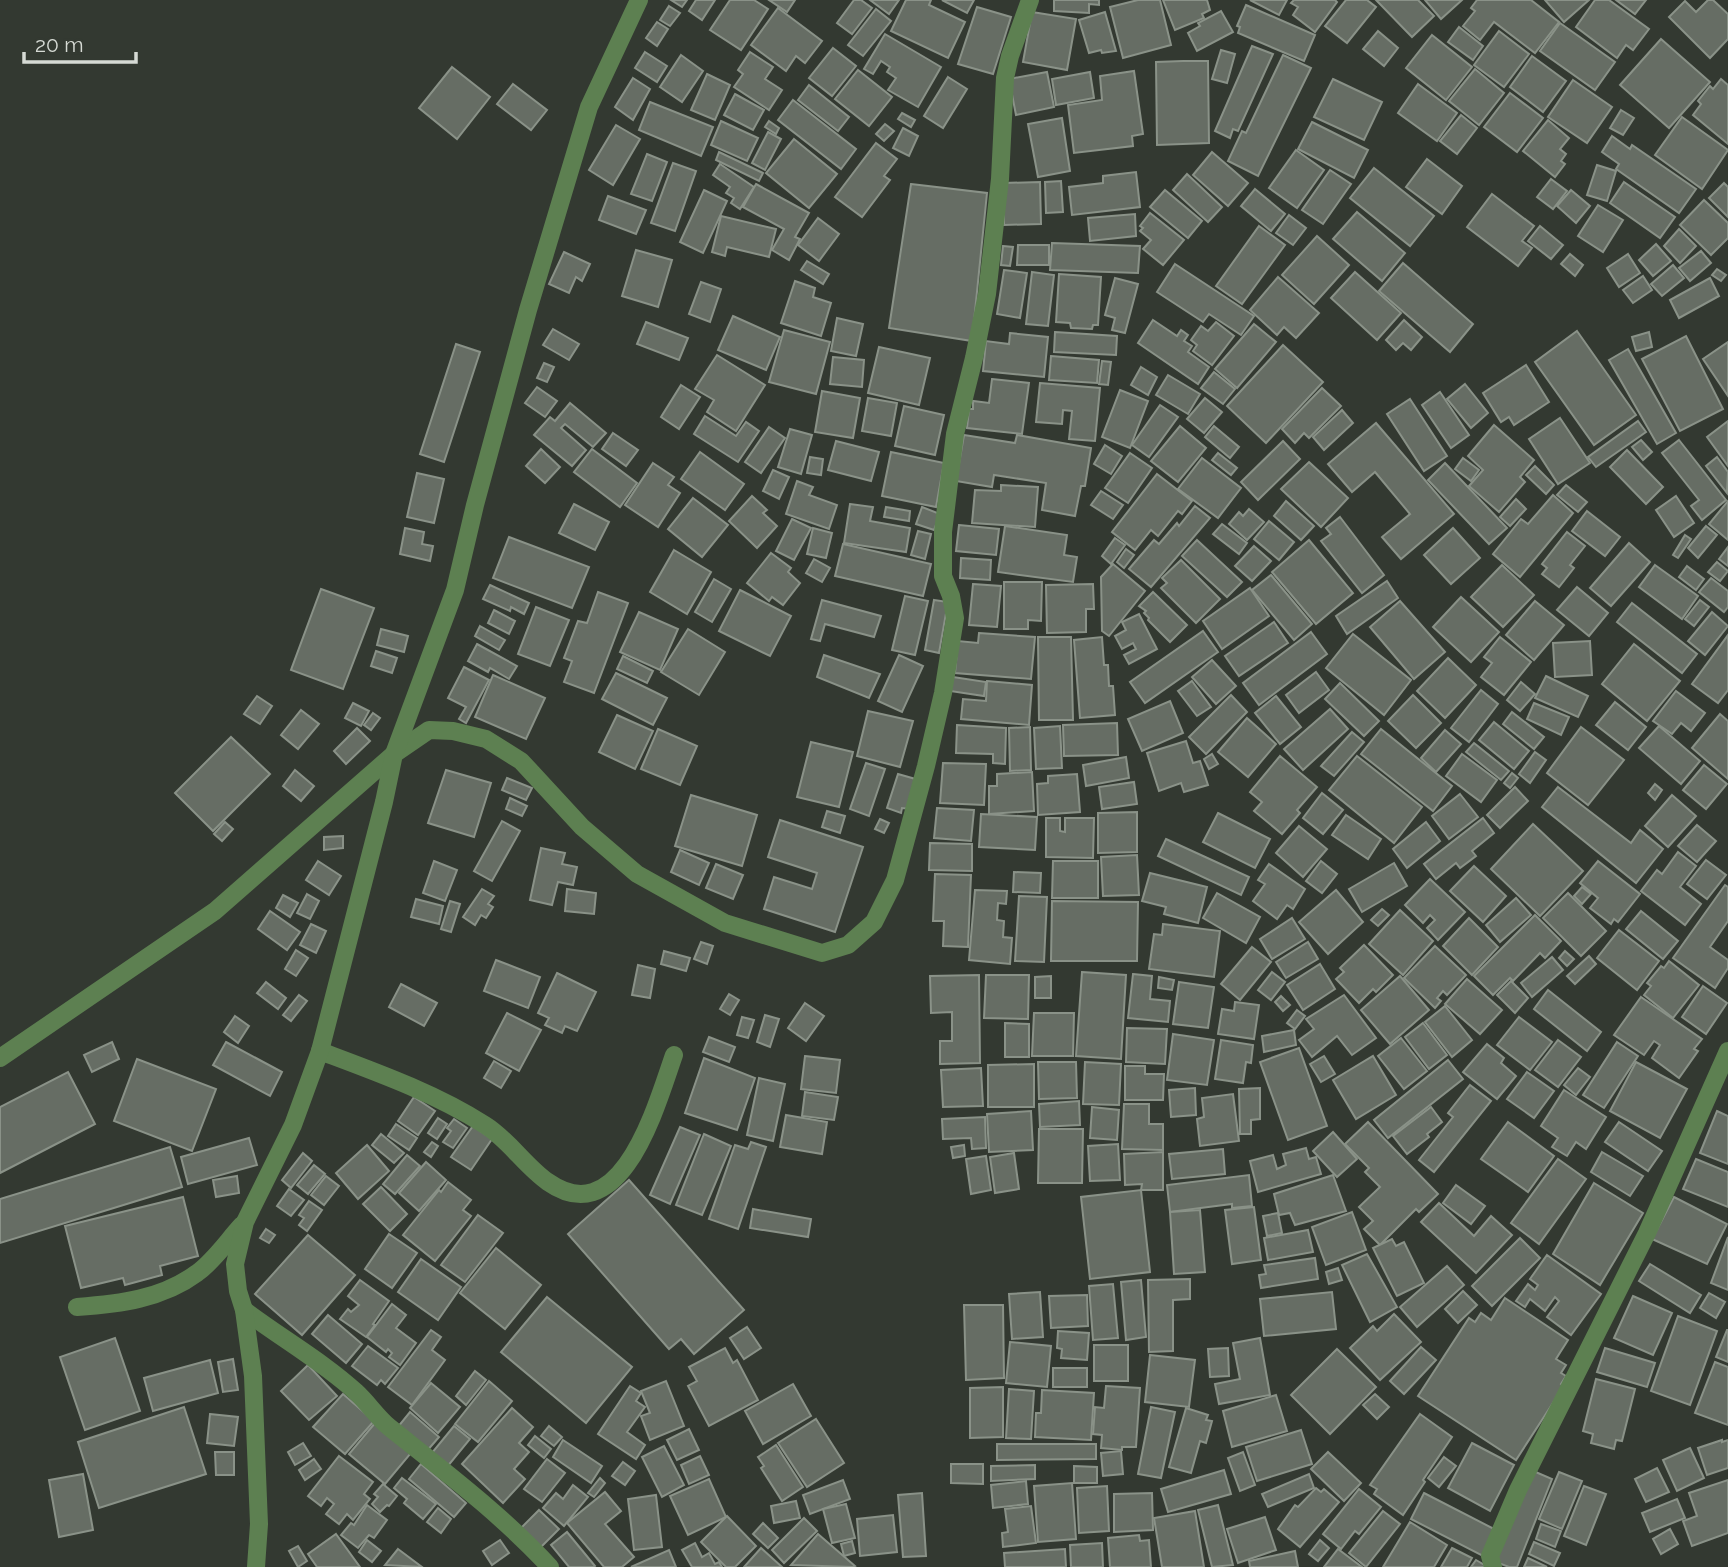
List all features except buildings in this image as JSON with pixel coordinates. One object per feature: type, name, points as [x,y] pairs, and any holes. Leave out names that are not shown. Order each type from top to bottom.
[{"type":"street","points":[[256,1567],[259,1524],[253,1376],[235,1264],[245,1222],[293,1125],[320,1051],[394,754],[455,590],[528,310],[589,107],[639,0]]},
{"type":"street","points":[[0,1058],[215,911],[394,754],[429,730],[486,739],[522,761],[582,827],[637,874],[725,923],[822,953],[848,945],[874,922],[895,880],[943,693],[955,618],[943,576],[943,532],[955,434],[987,294],[1000,178],[1005,78],[1030,0]]},
{"type":"street","points":[[320,1051],[375,1072],[459,1110],[488,1127],[548,1182],[570,1194],[589,1195],[615,1179],[644,1138],[674,1055]]},
{"type":"street","points":[[1493,1567],[1490,1556],[1518,1490],[1647,1233],[1728,1051]]},
{"type":"street","points":[[78,1307],[124,1304],[164,1292],[198,1273],[245,1222]]},
{"type":"street","points":[[244,1310],[308,1354],[356,1392],[382,1421],[449,1476],[550,1567]]}]
